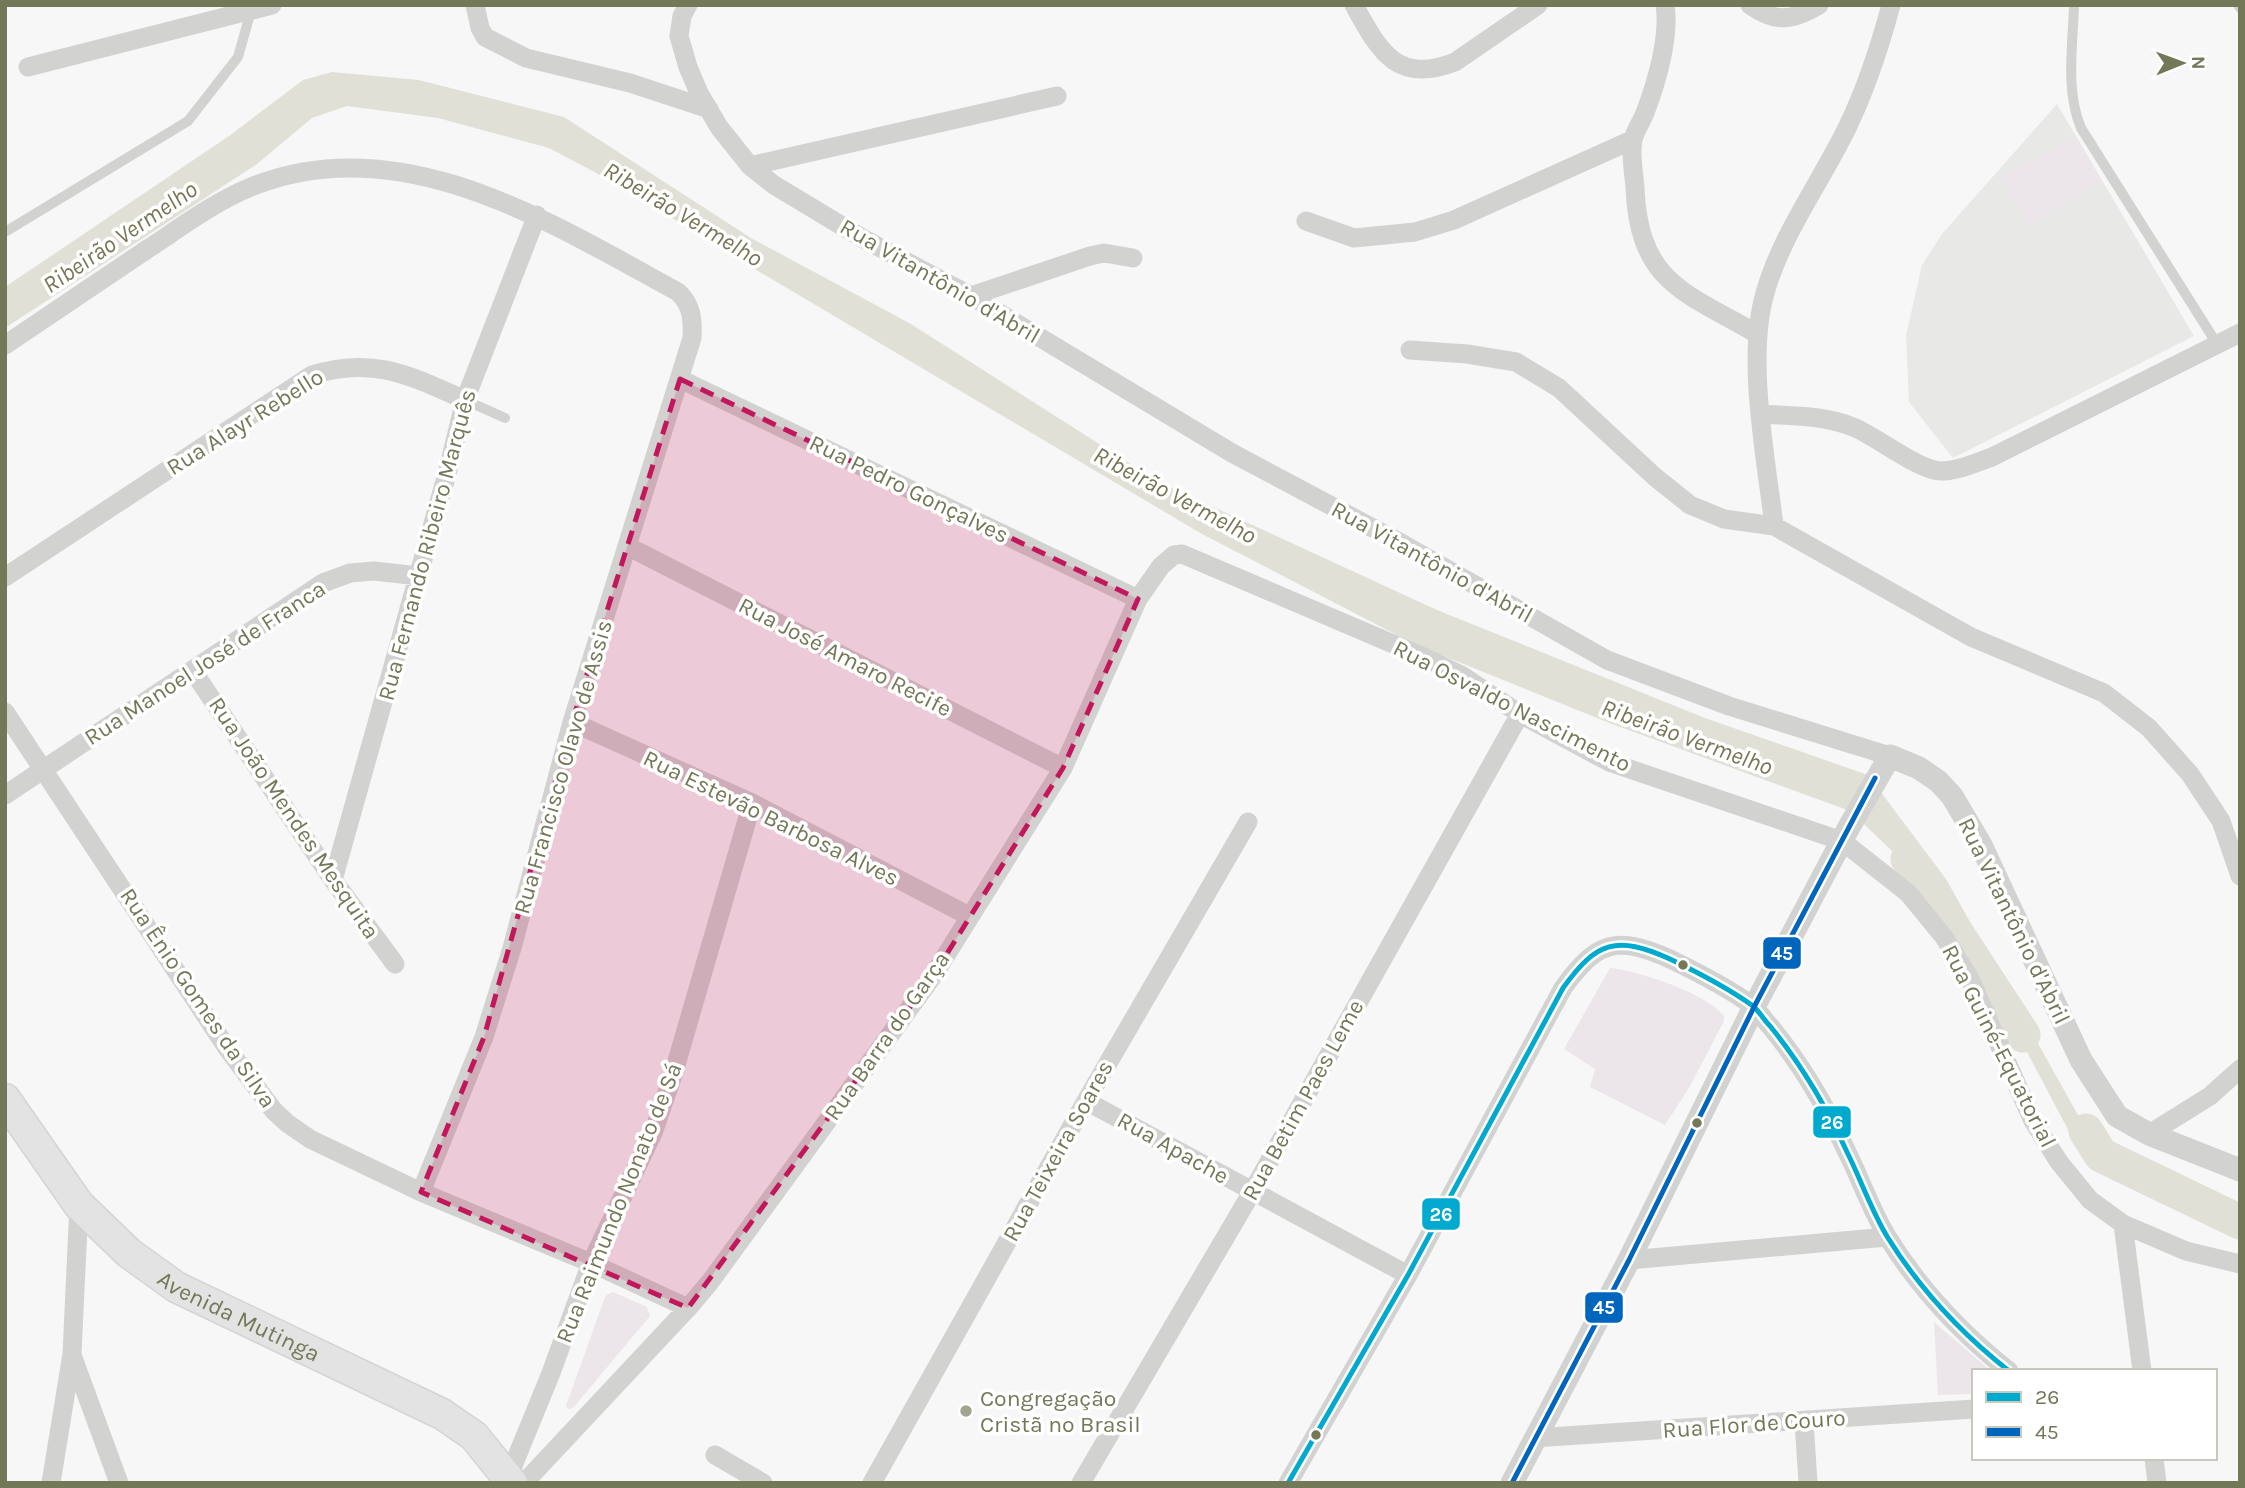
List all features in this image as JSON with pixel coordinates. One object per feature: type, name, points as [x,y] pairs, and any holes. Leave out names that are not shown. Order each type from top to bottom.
[{"type":"main road","name":"Avenida Mutinga","points":[[5,1099],[79,1205],[129,1253],[176,1287],[442,1415],[474,1436],[514,1481]]},
{"type":"street","points":[[28,68],[272,5]]},
{"type":"street","points":[[475,5],[485,37],[526,58],[630,83],[709,109]]},
{"type":"street","name":"Rua Vitantônio d'Abril","points":[[688,5],[682,16],[679,36],[688,67],[719,127],[750,166],[774,185],[862,238],[971,296],[1232,453],[1401,543],[1607,660],[1884,765],[1919,768],[1938,781],[1952,796],[1981,845],[2081,1060],[2117,1116],[2150,1134],[2240,1170]]},
{"type":"street","points":[[1354,5],[1380,49],[1389,59],[1404,67],[1417,69],[1442,67],[1455,62],[1538,5]]},
{"type":"street","points":[[1665,5],[1667,19],[1663,47],[1646,111],[1632,140],[1635,204],[1643,240],[1653,263],[1672,284],[1757,334]]},
{"type":"street","points":[[1750,5],[1767,17],[1788,18],[1819,5]]},
{"type":"street","points":[[1774,526],[1761,414],[1757,334],[1764,295],[1788,235],[1849,125],[1869,75],[1891,5]]},
{"type":"street","points":[[750,166],[1057,96]]},
{"type":"street","points":[[1306,221],[1354,239],[1415,232],[1454,220],[1632,140]]},
{"type":"street","points":[[5,345],[225,200],[273,179],[334,168],[384,170],[441,182],[537,215]]},
{"type":"street","name":"Rua Francisco Olavo de Assis","points":[[421,1192],[484,1037],[512,948],[572,722],[692,338],[692,316],[688,303],[678,292],[537,215]]},
{"type":"street","name":"Rua Fernando Ribeiro Marquês","points":[[333,880],[419,576],[465,400],[537,215]]},
{"type":"street","points":[[971,296],[1090,256],[1104,253],[1133,258]]},
{"type":"street","points":[[1761,414],[1823,418],[1852,426],[1921,465],[1936,471],[1950,470],[1992,457],[2233,340]]},
{"type":"street","points":[[1410,350],[1467,354],[1516,362],[1559,388],[1655,477],[1690,505],[1724,519],[1774,526],[1971,637],[2104,693],[2149,728],[2190,774],[2221,821],[2240,876]]},
{"type":"street","name":"Rua Alayr Rebello","points":[[5,577],[312,375],[352,366],[384,368],[465,400]]},
{"type":"street","name":"Rua Pedro Gonçalves","points":[[680,379],[1138,599]]},
{"type":"street","name":"Rua José Amaro Recife","points":[[627,546],[1063,768]]},
{"type":"street","name":"Rua Barra do Garça","points":[[514,1481],[688,1308],[710,1282],[925,986],[1026,830],[1063,768],[1138,599],[1153,575],[1174,555],[1189,556]]},
{"type":"street","name":"Rua Osvaldo Nascimento","points":[[1189,556],[1426,657],[1461,675],[1520,714],[1609,762],[1845,834]]},
{"type":"street","name":"Rua Manoel José de Franca","points":[[5,795],[323,583],[350,573],[374,571],[419,576]]},
{"type":"street","name":"Rua João Mendes Mesquita","points":[[193,671],[333,880],[395,964]]},
{"type":"street","name":"Rua Ênio Gomes da Silva","points":[[5,712],[228,1048],[274,1111],[310,1139],[421,1192],[688,1308]]},
{"type":"street","name":"Rua Betim Paes Leme","points":[[1082,1483],[1252,1192],[1520,714]]},
{"type":"street","name":"Rua Estevão Barbosa Alves","points":[[572,722],[752,803],[969,916]]},
{"type":"street","points":[[1512,1483],[1629,1260],[1754,1007],[1884,765]]},
{"type":"street","name":"Rua Raimundo Nonato de Sá","points":[[514,1481],[591,1264],[653,1133],[673,1075],[752,803]]},
{"type":"street","name":"Rua Teixeira Soares","points":[[872,1483],[1086,1101],[1248,822]]},
{"type":"street","name":"Rua Guiné-Equatorial","points":[[1845,834],[1908,893],[1944,937],[1970,979],[2033,1121],[2059,1162],[2090,1200],[2123,1224],[2186,1251],[2240,1264]]},
{"type":"street","points":[[1288,1483],[1408,1275],[1563,988],[1590,955],[1608,946],[1627,945],[1648,949],[1686,967],[1754,1007],[1787,1048],[1835,1126],[1887,1237],[1936,1305],[2007,1369]]},
{"type":"street","points":[[2150,1134],[2210,1096],[2240,1069]]},
{"type":"street","name":"Rua Apache","points":[[1086,1101],[1408,1275]]},
{"type":"street","points":[[51,1483],[72,1354],[79,1205]]},
{"type":"street","points":[[2123,1224],[2142,1369]]},
{"type":"street","points":[[1629,1260],[1887,1237]]},
{"type":"street","points":[[72,1354],[119,1483]]},
{"type":"street","name":"Rua Flor de Couro","points":[[1534,1438],[1972,1409]]},
{"type":"street","points":[[1804,1421],[1808,1483]]},
{"type":"street","points":[[715,1455],[763,1483]]},
{"type":"street","points":[[2154,1460],[2157,1483]]},
{"type":"lane","points":[[2074,5],[2072,96],[2074,112],[2081,128],[2233,340]]},
{"type":"lane","points":[[5,232],[188,121],[238,57],[251,10]]},
{"type":"lane","name":"Rua Alayr Rebello","points":[[465,400],[505,418]]},
{"type":"highlighted area","points":[[680,379],[1138,599],[1063,768],[933,976],[688,1308],[421,1192],[484,1037],[572,722]]},
{"type":"shaded area","points":[[2057,104],[2194,336],[1953,458],[1909,402],[1906,335],[1922,265],[1942,234]]},
{"type":"shaded area","points":[[2076,136],[2102,182],[2028,225],[2001,178]]},
{"type":"shaded area","points":[[1610,968],[1638,974],[1688,991],[1715,1007],[1724,1016],[1724,1021],[1689,1088],[1665,1125],[1590,1087],[1595,1069],[1564,1049]]},
{"type":"shaded area","points":[[613,1292],[647,1307],[650,1316],[573,1408],[568,1409],[566,1406],[605,1297]]},
{"type":"shaded area","points":[[1934,1322],[1989,1369],[1972,1369],[1972,1394],[1938,1395]]},
{"type":"water","name":"Ribeirão Vermelho","points":[[332,72],[419,80],[564,117],[751,238],[911,324],[1159,482],[1437,610],[1705,718],[1868,775],[1946,879],[2083,1124],[2137,1182],[2240,1221],[2240,1237],[2184,1209],[2112,1180],[2073,1139],[1971,946],[1911,869],[1850,811],[1612,724],[1414,644],[1202,534],[731,255],[621,186],[549,148],[438,118],[347,106],[312,118],[257,164],[5,328],[5,287],[229,136],[303,80]]},
{"type":"waterway","name":"Ribeirão Vermelho","points":[[1908,859],[2023,1035]]},
{"type":"waterway","name":"Ribeirão Vermelho","points":[[2086,1131],[2101,1155],[2240,1222]]},
{"type":"transit line","name":"45","points":[[1512,1483],[1629,1260],[1754,1007],[1875,778]]},
{"type":"transit line","name":"26","points":[[1288,1483],[1408,1275],[1563,988],[1586,960],[1609,947],[1621,945],[1651,951],[1670,959],[1723,987],[1755,1008],[1803,1071],[1822,1103],[1877,1218],[1900,1257],[1943,1310],[2007,1369]]},
{"type":"place","name":"Congregação Cristã no Brasil","points":[[966,1411]]}]
